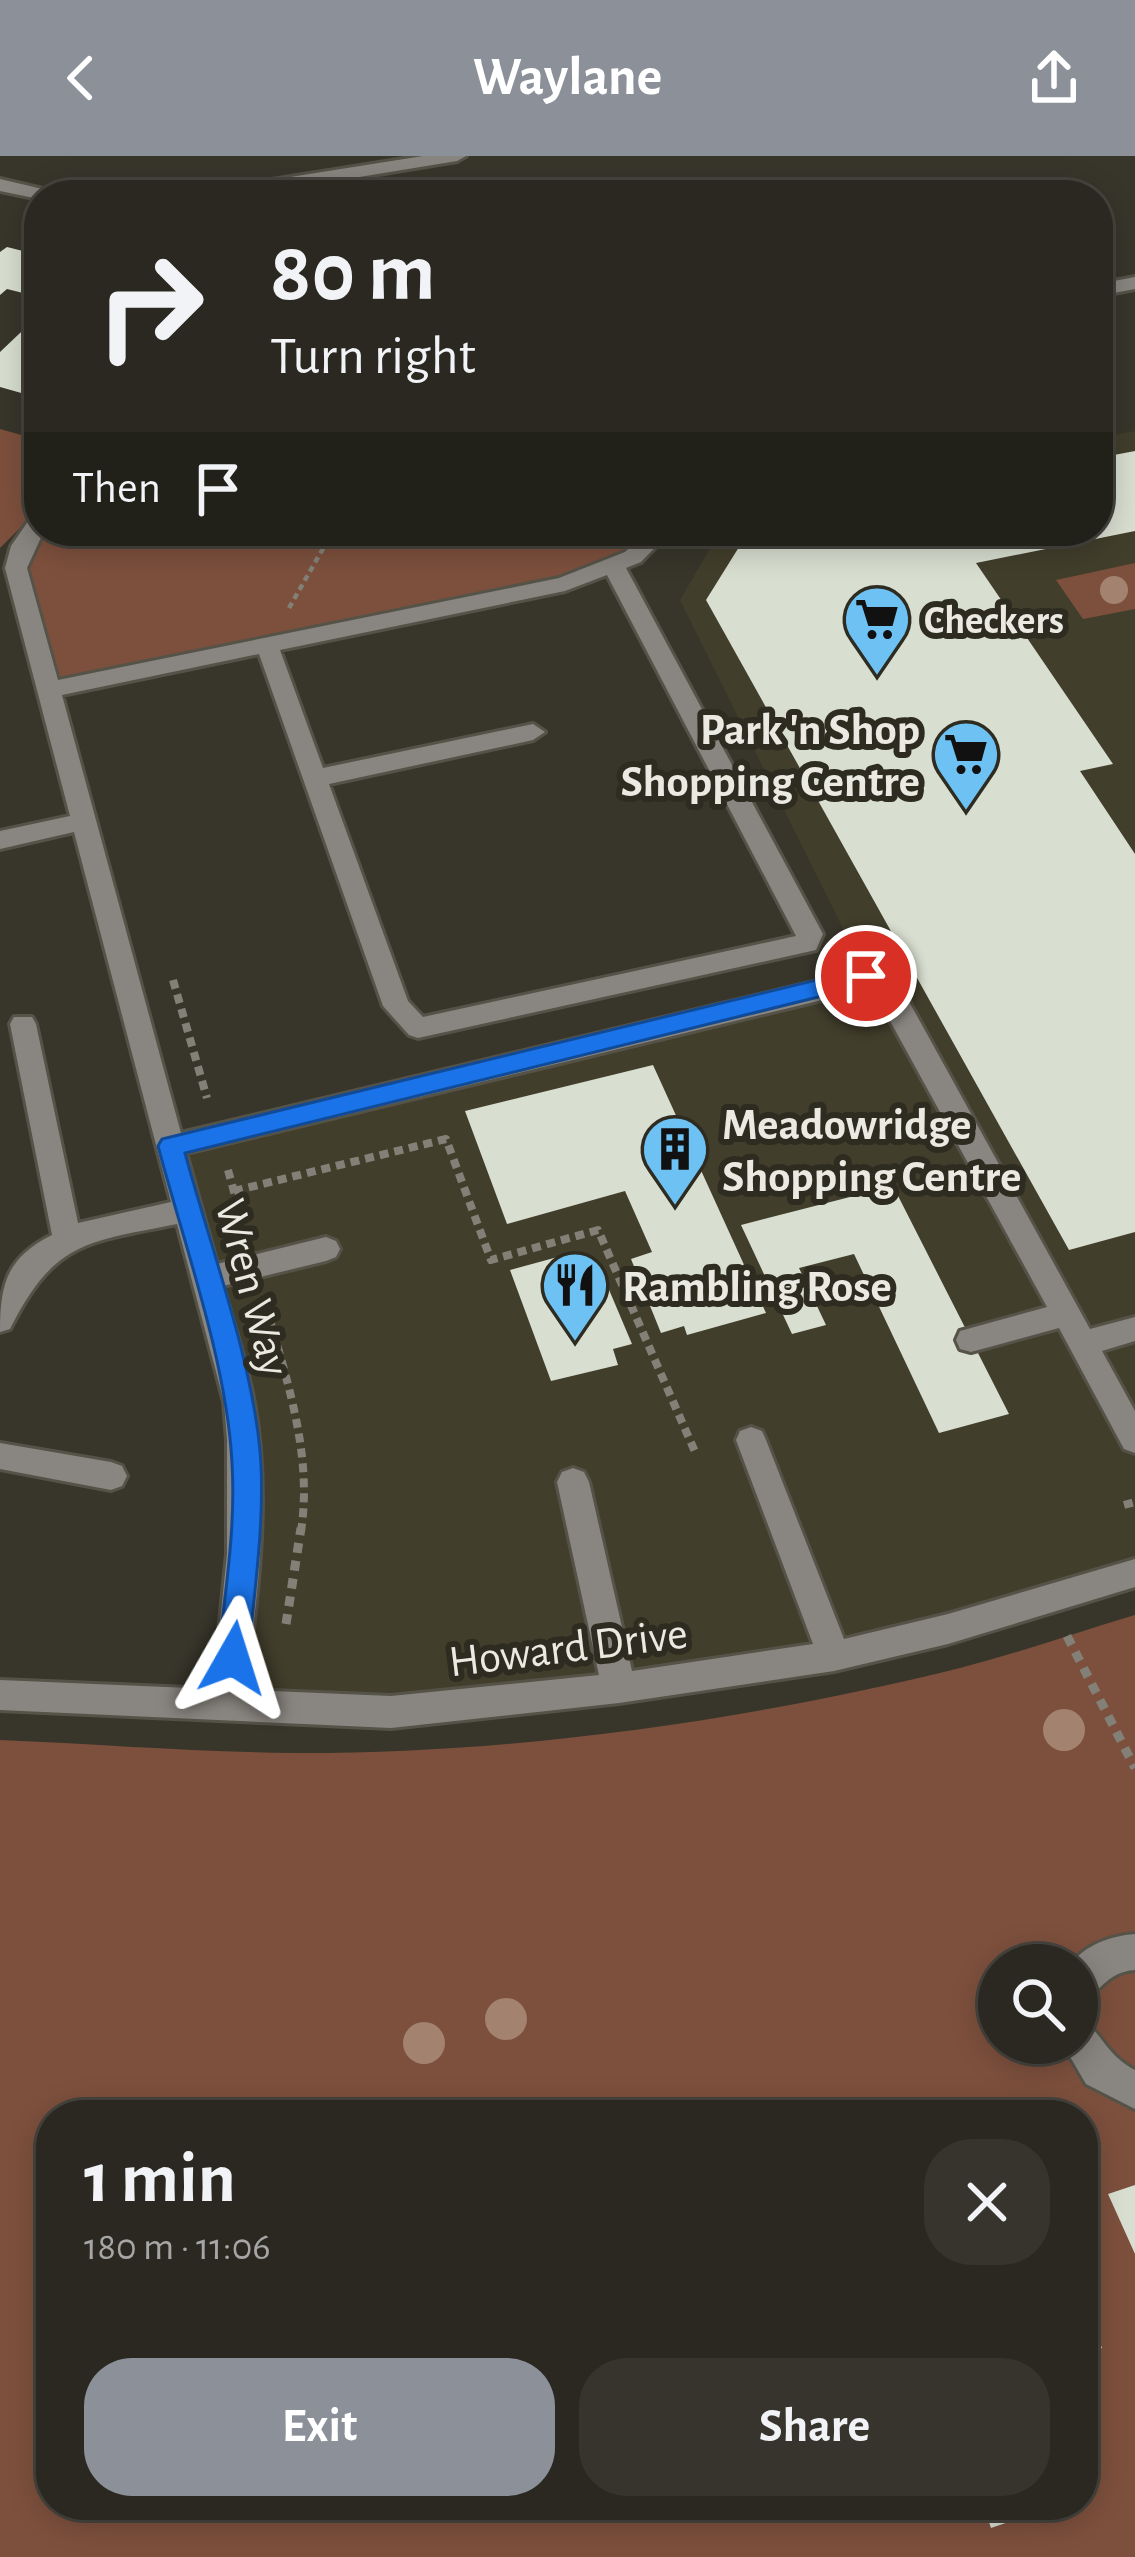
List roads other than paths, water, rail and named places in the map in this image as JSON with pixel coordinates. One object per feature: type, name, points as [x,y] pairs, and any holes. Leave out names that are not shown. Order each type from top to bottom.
[{"type":"street","points":[[308,180],[457,156]]},
{"type":"street","name":"Wren Way","points":[[24,544],[16,568],[238,1402],[247,1462],[247,1523],[227,1707]]},
{"type":"street","points":[[48,690],[565,584],[614,568],[647,546]]},
{"type":"street","points":[[268,645],[396,1006],[418,1028],[807,943],[810,934],[614,568]]},
{"type":"street","points":[[317,778],[533,732]]},
{"type":"street","points":[[0,840],[83,822]]},
{"type":"street","points":[[171,1146],[876,977],[887,985],[1135,1440]]},
{"type":"street","points":[[23,1024],[67,1238]]},
{"type":"street","points":[[0,1320],[24,1268],[67,1238],[188,1210]]},
{"type":"street","points":[[206,1277],[326,1249]]},
{"type":"street","points":[[971,1340],[1067,1314]]},
{"type":"street","points":[[1083,1344],[1135,1329]]},
{"type":"street","points":[[751,1440],[834,1656]]},
{"type":"street","points":[[0,1456],[111,1476]]},
{"type":"street","points":[[573,1482],[619,1688]]},
{"type":"street","name":"Howard Drive","points":[[0,1695],[391,1712],[619,1688],[834,1656],[948,1629],[1135,1573]]},
{"type":"street","points":[[1098,1962],[1135,1952]]},
{"type":"street","points":[[1095,2064],[1135,2090]]},
{"type":"place","name":"Checkers","points":[[877,678]]},
{"type":"place","name":"Park 'n Shop Shopping Centre","points":[[966,813]]},
{"type":"place","name":"Meadowridge Shopping Centre","points":[[675,1208]]},
{"type":"place","name":"Rambling Rose","points":[[575,1344]]}]
